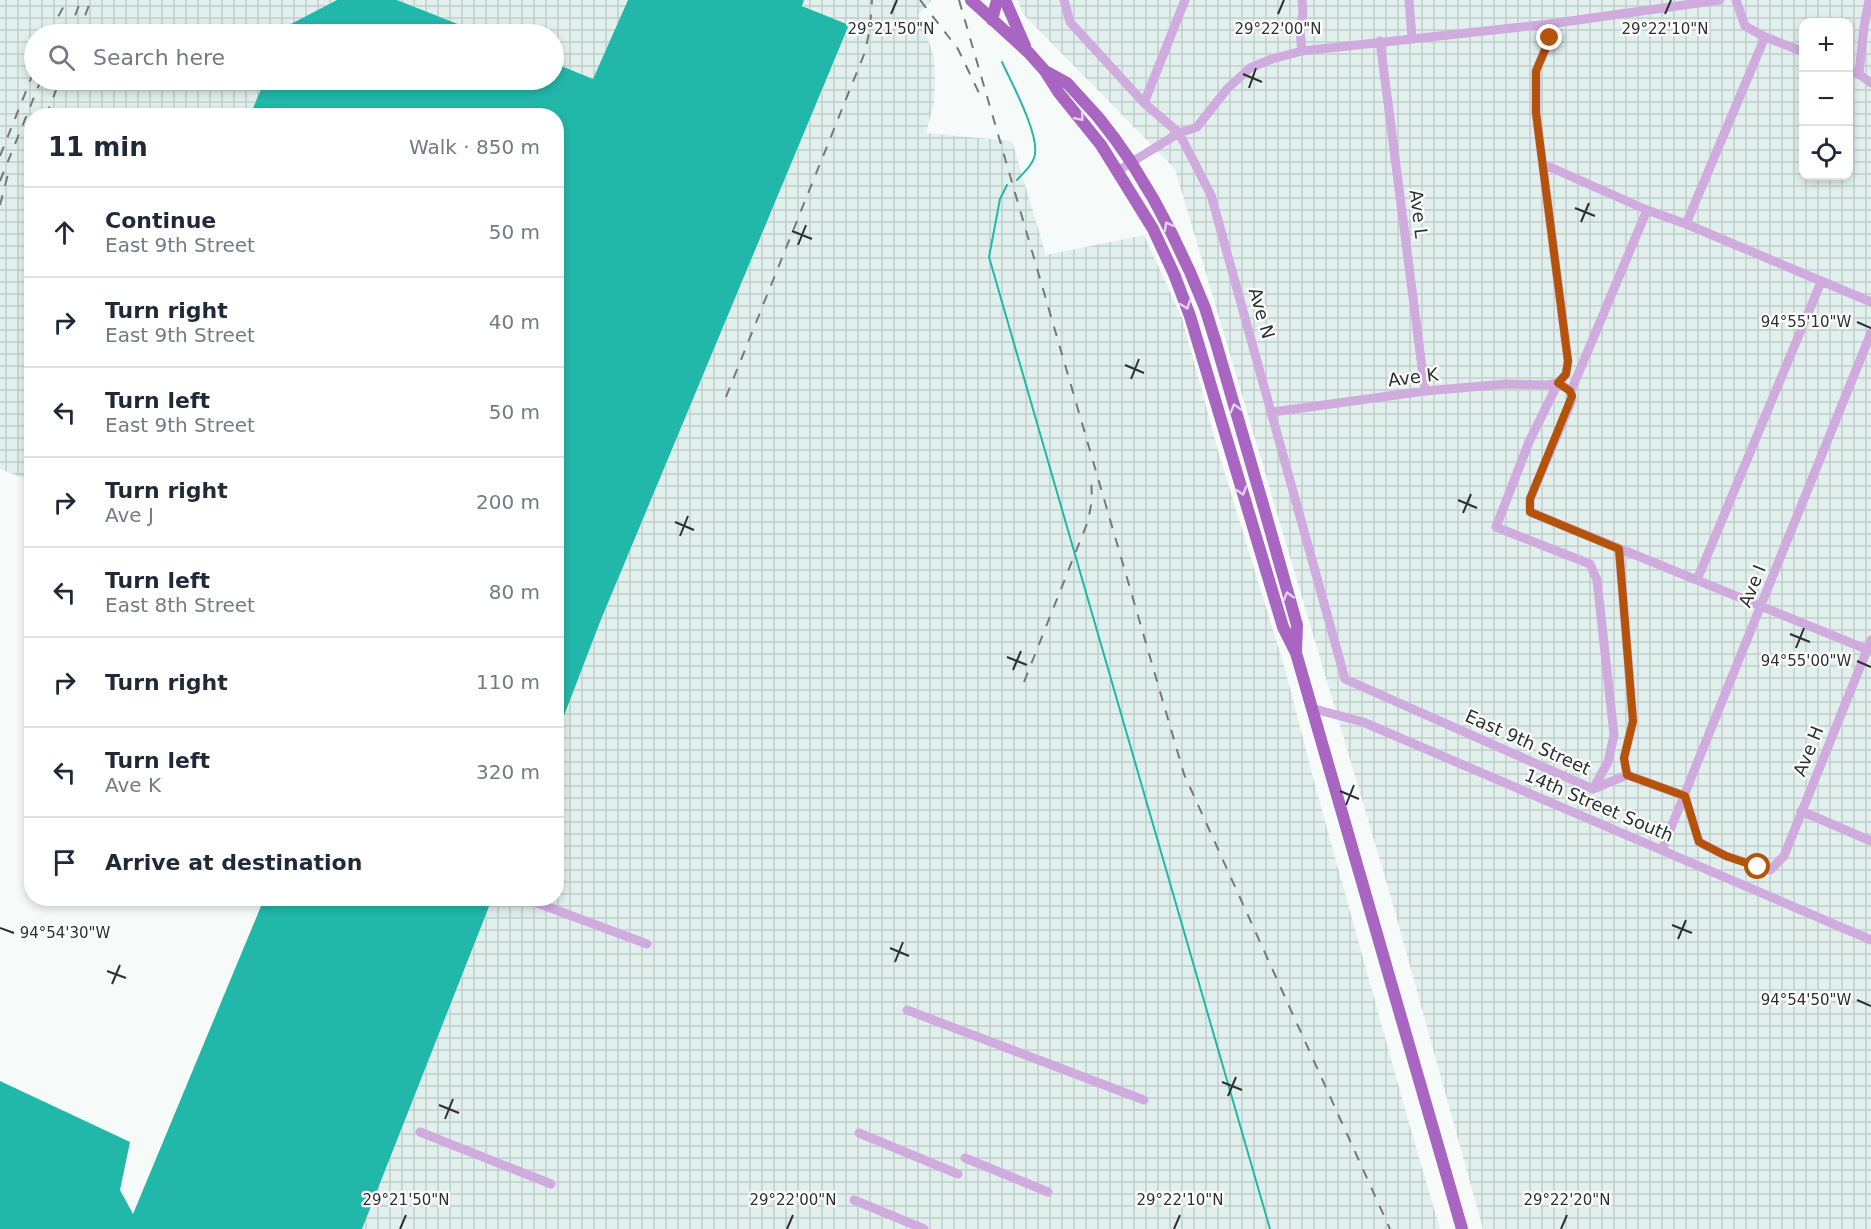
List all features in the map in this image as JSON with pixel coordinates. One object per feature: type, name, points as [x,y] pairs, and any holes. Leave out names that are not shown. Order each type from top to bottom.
[{"type":"main road","points":[[971,0],[1029,53],[1045,71],[1059,93],[1091,131],[1119,170],[1153,229],[1184,300],[1282,627],[1296,654],[1462,1229]]},
{"type":"main road","points":[[987,0],[992,20]]},
{"type":"main road","points":[[992,20],[997,0]]},
{"type":"main road","points":[[1005,0],[1029,53]]},
{"type":"main road","points":[[1045,71],[1067,83],[1098,117],[1131,162],[1172,234],[1205,308],[1297,625],[1296,654]]},
{"type":"street","name":"Ave N","points":[[1064,0],[1070,22],[1144,103],[1179,133],[1211,195],[1346,679]]},
{"type":"street","points":[[1144,103],[1185,0]]},
{"type":"street","points":[[1302,0],[1300,31],[1302,51]]},
{"type":"street","points":[[1409,0],[1412,38]]},
{"type":"street","points":[[1119,170],[1179,133],[1197,127],[1227,89],[1250,68],[1272,59],[1302,51],[1549,24],[1720,0]]},
{"type":"street","points":[[1736,0],[1745,26],[1799,50]]},
{"type":"street","points":[[1859,74],[1869,0]]},
{"type":"street","points":[[1549,24],[1550,38],[1536,71],[1536,113],[1568,361],[1566,374],[1558,383],[1529,442],[1496,527],[1590,564],[1597,580],[1614,735],[1608,762],[1593,789]]},
{"type":"street","points":[[1686,224],[1765,37]]},
{"type":"street","name":"Ave L","points":[[1380,42],[1425,391]]},
{"type":"street","points":[[1853,72],[1871,83]]},
{"type":"street","points":[[1543,164],[1647,210],[1686,224],[1871,302]]},
{"type":"street","points":[[1647,210],[1570,391],[1572,399],[1530,499],[1530,512],[1869,650]]},
{"type":"street","points":[[1697,580],[1821,282]]},
{"type":"street","name":"Ave I","points":[[1662,850],[1871,333]]},
{"type":"street","points":[[1860,362],[1871,367]]},
{"type":"street","points":[[1558,383],[1570,391]]},
{"type":"street","name":"Ave K","points":[[1273,412],[1425,391],[1506,384],[1548,385],[1558,383]]},
{"type":"street","points":[[1619,549],[1633,721],[1624,758],[1627,775],[1685,796]]},
{"type":"street","name":"Ave H","points":[[1685,796],[1699,842],[1726,856],[1770,870],[1784,856],[1869,650],[1871,640]]},
{"type":"street","name":"East 9th Street","points":[[1346,679],[1593,789],[1627,775]]},
{"type":"street","name":"14th Street South","points":[[1311,708],[1363,722],[1871,940]]},
{"type":"street","points":[[1801,811],[1871,841]]},
{"type":"street","points":[[545,906],[647,944]]},
{"type":"street","points":[[907,1010],[1144,1100]]},
{"type":"street","points":[[420,1132],[551,1184]]},
{"type":"street","points":[[860,1133],[958,1174]]},
{"type":"street","points":[[965,1158],[1048,1192]]},
{"type":"street","points":[[854,1200],[924,1229]]},
{"type":"shaded area","points":[[0,0],[337,0],[291,24],[24,24],[24,90],[261,90],[253,108],[24,108],[24,478],[0,469]]},
{"type":"shaded area","points":[[337,0],[397,0],[458,24],[291,24]]},
{"type":"shaded area","points":[[397,0],[628,0],[593,79],[564,67],[564,24],[458,24]]},
{"type":"shaded area","points":[[628,0],[804,0],[802,6],[849,25],[600,622],[564,716],[564,108],[253,108],[261,90],[564,90],[564,67],[593,79]]},
{"type":"shaded area","points":[[804,0],[932,0],[918,15],[934,58],[934,103],[926,133],[1012,141],[1046,255],[1144,235],[1182,318],[1219,454],[1285,669],[1318,796],[1440,1229],[362,1229],[489,906],[564,906],[564,716],[600,622],[849,26],[802,5]]},
{"type":"shaded area","points":[[1018,0],[1871,0],[1871,1229],[1483,1229],[1390,894],[1175,169],[1022,13]]},
{"type":"shaded area","points":[[261,906],[489,906],[362,1229],[0,1229],[0,1081],[130,1142],[120,1190],[133,1214]]},
{"type":"waterway","points":[[1002,62],[1034,137],[1034,158],[1017,180]]},
{"type":"waterway","points":[[1007,185],[1000,199],[989,257],[1270,1229]]},
{"type":"railway","points":[[54,24],[67,0]]},
{"type":"railway","points":[[72,24],[81,0]]},
{"type":"railway","points":[[82,24],[91,0]]},
{"type":"railway","points":[[726,397],[865,52],[872,0]]},
{"type":"railway","points":[[920,0],[958,49],[979,93]]},
{"type":"railway","points":[[959,0],[1184,774],[1390,1229]]},
{"type":"railway","points":[[0,156],[26,90]]},
{"type":"railway","points":[[30,108],[37,90]]},
{"type":"railway","points":[[49,108],[56,90]]},
{"type":"railway","points":[[0,181],[24,122]]},
{"type":"railway","points":[[0,205],[8,174]]},
{"type":"railway","points":[[1024,682],[1088,521],[1092,500],[1091,475]]},
{"type":"route","points":[[1550,38],[1536,71],[1536,113],[1568,361],[1566,374],[1558,383],[1570,391],[1572,399],[1530,499],[1530,512],[1619,549],[1633,721],[1624,758],[1627,775],[1685,796],[1699,842],[1726,856],[1758,867]]}]
